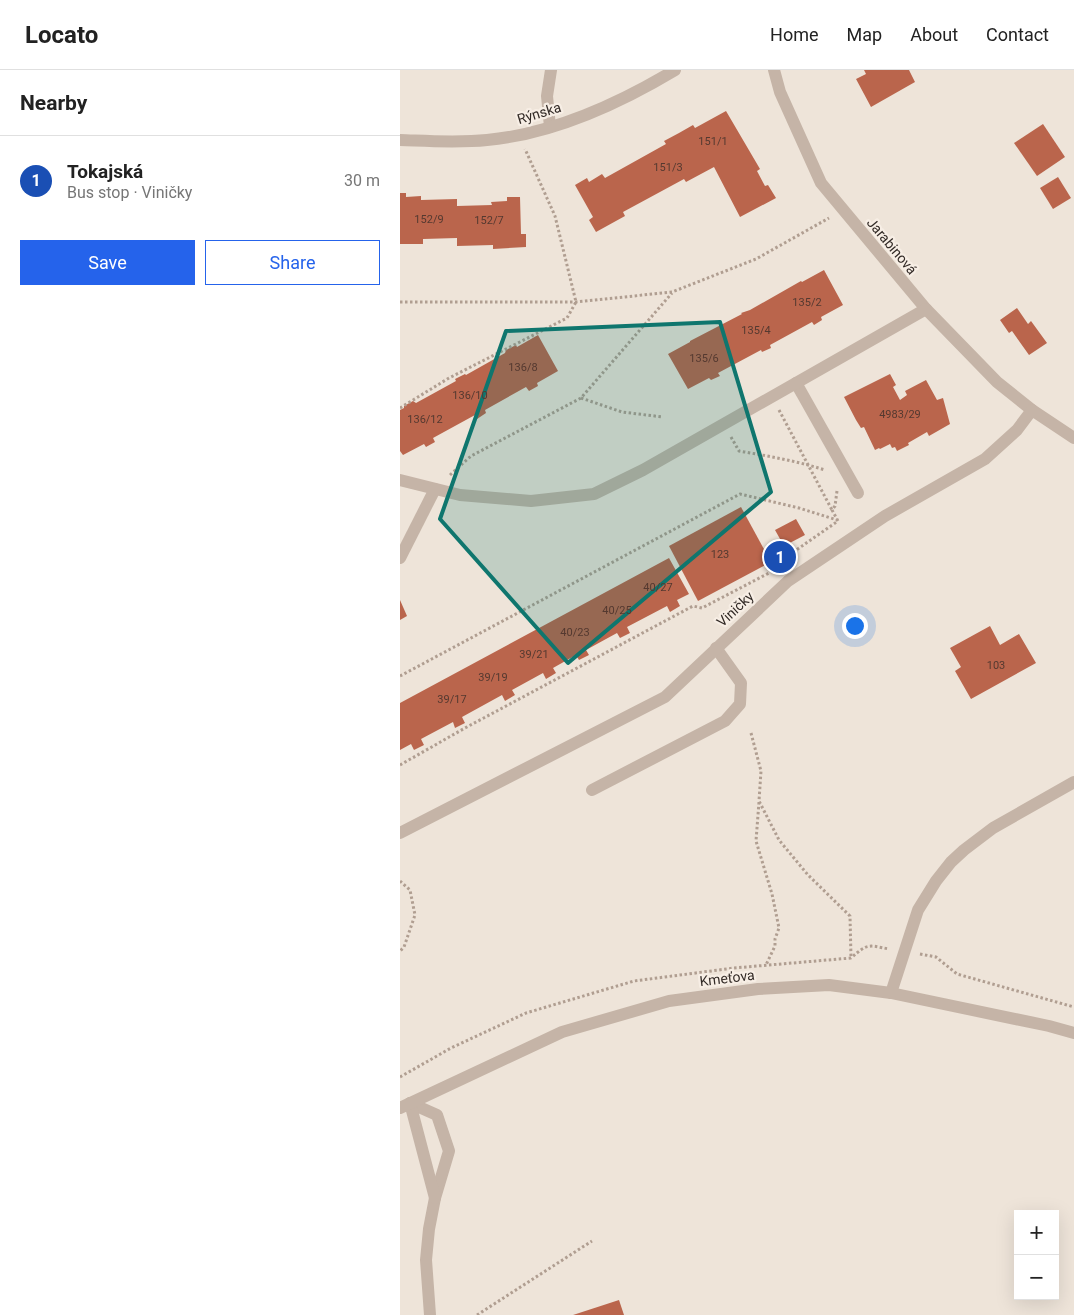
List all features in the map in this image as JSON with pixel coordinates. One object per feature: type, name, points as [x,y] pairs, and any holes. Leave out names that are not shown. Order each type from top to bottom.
[{"type":"street","points":[[550,127],[547,96],[551,70]]},
{"type":"street","name":"Rýnska","points":[[400,140],[442,142],[487,140],[519,135],[550,127],[603,106],[675,70]]},
{"type":"street","name":"Jarabinová","points":[[774,70],[780,92],[820,183],[926,308],[997,382],[1032,410]]},
{"type":"street","points":[[400,480],[460,495],[531,501],[594,494],[644,470],[926,308]]},
{"type":"street","points":[[796,383],[858,493]]},
{"type":"street","points":[[1032,410],[1074,438]]},
{"type":"street","name":"Viničky","points":[[400,833],[664,698],[788,581],[885,516],[985,460],[1017,430],[1032,410]]},
{"type":"street","points":[[400,558],[435,489]]},
{"type":"street","points":[[592,790],[725,721],[740,704],[741,683],[716,648]]},
{"type":"street","points":[[890,993],[918,910],[936,881],[951,862],[993,828],[1074,782]]},
{"type":"street","name":"Kmeťova","points":[[405,1106],[562,1032],[669,1000],[758,989],[829,985],[890,993],[1049,1026],[1074,1033]]},
{"type":"street","points":[[405,1106],[435,1198]]},
{"type":"street","points":[[405,1106],[438,1115],[449,1151],[435,1198],[429,1229],[426,1260],[430,1315]]},
{"type":"path","points":[[400,408],[449,378],[568,318],[576,302],[555,216],[519,135]]},
{"type":"path","points":[[400,302],[576,302],[672,292],[756,259],[843,210]]},
{"type":"path","points":[[435,489],[471,456],[580,398],[672,292]]},
{"type":"path","points":[[772,396],[838,521],[853,536]]},
{"type":"path","points":[[580,398],[622,412],[663,417]]},
{"type":"path","points":[[736,448],[739,451],[807,464],[828,471]]},
{"type":"path","points":[[832,510],[835,506],[836,484]]},
{"type":"path","points":[[400,676],[740,494],[799,508],[838,521]]},
{"type":"path","points":[[400,765],[465,728],[693,606],[702,608],[769,573],[779,562],[838,521]]},
{"type":"path","points":[[751,734],[761,771],[756,841],[780,928],[775,939],[776,946],[766,965]]},
{"type":"path","points":[[759,801],[780,840],[808,874],[850,916],[851,958]]},
{"type":"path","points":[[400,881],[410,890],[415,915],[404,947],[400,951]]},
{"type":"path","points":[[400,1076],[451,1048],[526,1013],[634,981],[734,968],[851,958],[864,947],[869,946],[936,957],[957,974],[1074,1007]]},
{"type":"path","points":[[478,1315],[592,1241]]},
{"type":"highlighted area","points":[[720,322],[771,492],[568,663],[440,519],[506,331]]},
{"type":"building","points":[[864,70],[909,70],[915,82],[871,107],[856,79],[866,74]]},
{"type":"building","points":[[726,111],[760,169],[757,171],[765,186],[768,185],[776,198],[740,217],[714,167],[686,182],[684,179],[623,212],[625,216],[596,232],[589,220],[593,217],[575,185],[587,178],[589,182],[602,174],[605,178],[666,144],[664,141],[693,125],[695,128]]},
{"type":"building","points":[[1043,124],[1065,157],[1037,176],[1014,143]]},
{"type":"building","points":[[1058,177],[1071,198],[1053,209],[1040,188]]},
{"type":"building","points":[[400,193],[406,193],[406,197],[421,196],[421,200],[457,199],[457,206],[492,205],[491,202],[507,201],[507,197],[520,197],[521,234],[526,234],[526,247],[493,249],[493,245],[457,246],[457,238],[423,239],[423,244],[400,244]]},
{"type":"building","points":[[824,270],[843,305],[821,317],[822,320],[814,325],[812,322],[770,345],[771,348],[762,352],[761,350],[718,373],[720,376],[711,380],[709,378],[688,389],[668,354]]},
{"type":"building","points":[[1017,308],[1028,324],[1031,321],[1047,343],[1029,355],[1012,331],[1009,333],[1000,320]]},
{"type":"building","points":[[538,335],[558,371],[537,383],[538,386],[529,391],[526,387],[485,410],[486,413],[477,419],[475,415],[433,438],[435,442],[426,447],[424,444],[403,455],[400,451],[400,410],[404,406],[413,401],[416,403],[456,381],[455,379],[466,375],[505,353],[506,350],[516,345],[517,347]]},
{"type":"building","points":[[890,374],[896,385],[893,387],[900,400],[907,395],[905,391],[926,380],[937,400],[943,398],[950,424],[929,436],[927,432],[897,451],[890,444],[875,450],[864,427],[861,428],[844,397]]},
{"type":"building","points":[[741,507],[771,562],[698,601],[669,546]]},
{"type":"building","points":[[796,519],[805,535],[784,546],[775,530]]},
{"type":"building","points":[[669,558],[689,594],[677,600],[680,606],[670,612],[667,606],[627,627],[630,633],[620,638],[617,633],[586,650],[589,655],[579,660],[576,655],[553,668],[556,673],[546,679],[543,673],[512,690],[515,695],[505,701],[502,695],[462,717],[465,723],[455,728],[453,722],[421,739],[424,745],[414,750],[411,744],[400,750],[400,703]]},
{"type":"building","points":[[400,600],[407,616],[400,620]]},
{"type":"building","points":[[990,626],[1000,645],[1019,634],[1036,663],[971,699],[955,671],[961,667],[950,648]]},
{"type":"building","points":[[619,1300],[624,1315],[573,1315]]},
{"type":"place","name":"Tokajská","points":[[780,557]]}]
